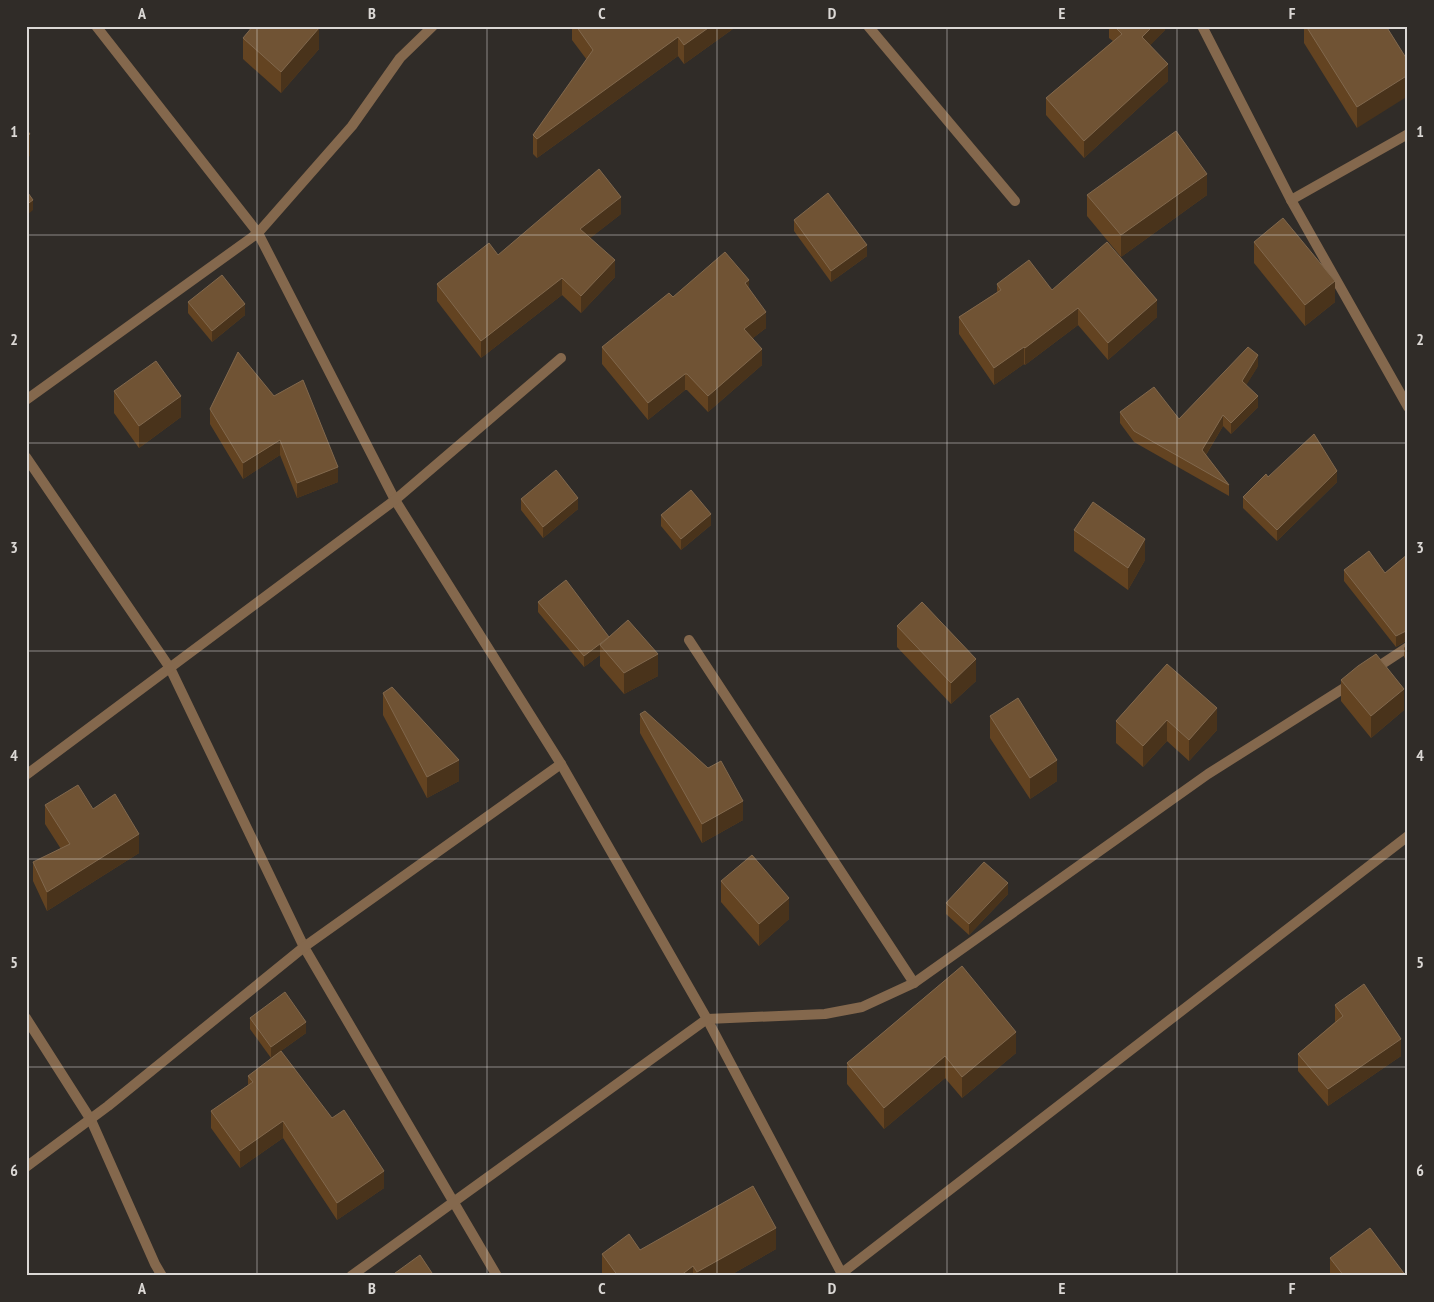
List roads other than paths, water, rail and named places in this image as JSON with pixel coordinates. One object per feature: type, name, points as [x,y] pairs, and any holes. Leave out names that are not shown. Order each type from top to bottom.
[{"type":"street","points":[[96,26],[258,233],[395,500],[561,764],[707,1019],[843,1275],[1408,836]]},
{"type":"street","points":[[26,400],[258,233],[352,126],[400,58],[433,26]]},
{"type":"street","points":[[868,26],[1015,201]]},
{"type":"street","points":[[1202,26],[1291,200],[1408,407]]},
{"type":"street","points":[[1291,200],[1408,134]]},
{"type":"street","points":[[26,775],[395,500],[560,358]]},
{"type":"street","points":[[26,457],[170,668],[304,947],[497,1276]]},
{"type":"street","points":[[689,640],[914,983]]},
{"type":"street","points":[[351,1276],[707,1019],[834,1013],[862,1008],[914,983],[1208,774],[1408,647]]},
{"type":"street","points":[[26,1167],[91,1120],[304,947],[561,764]]},
{"type":"street","points":[[26,1018],[91,1120],[162,1276]]}]
